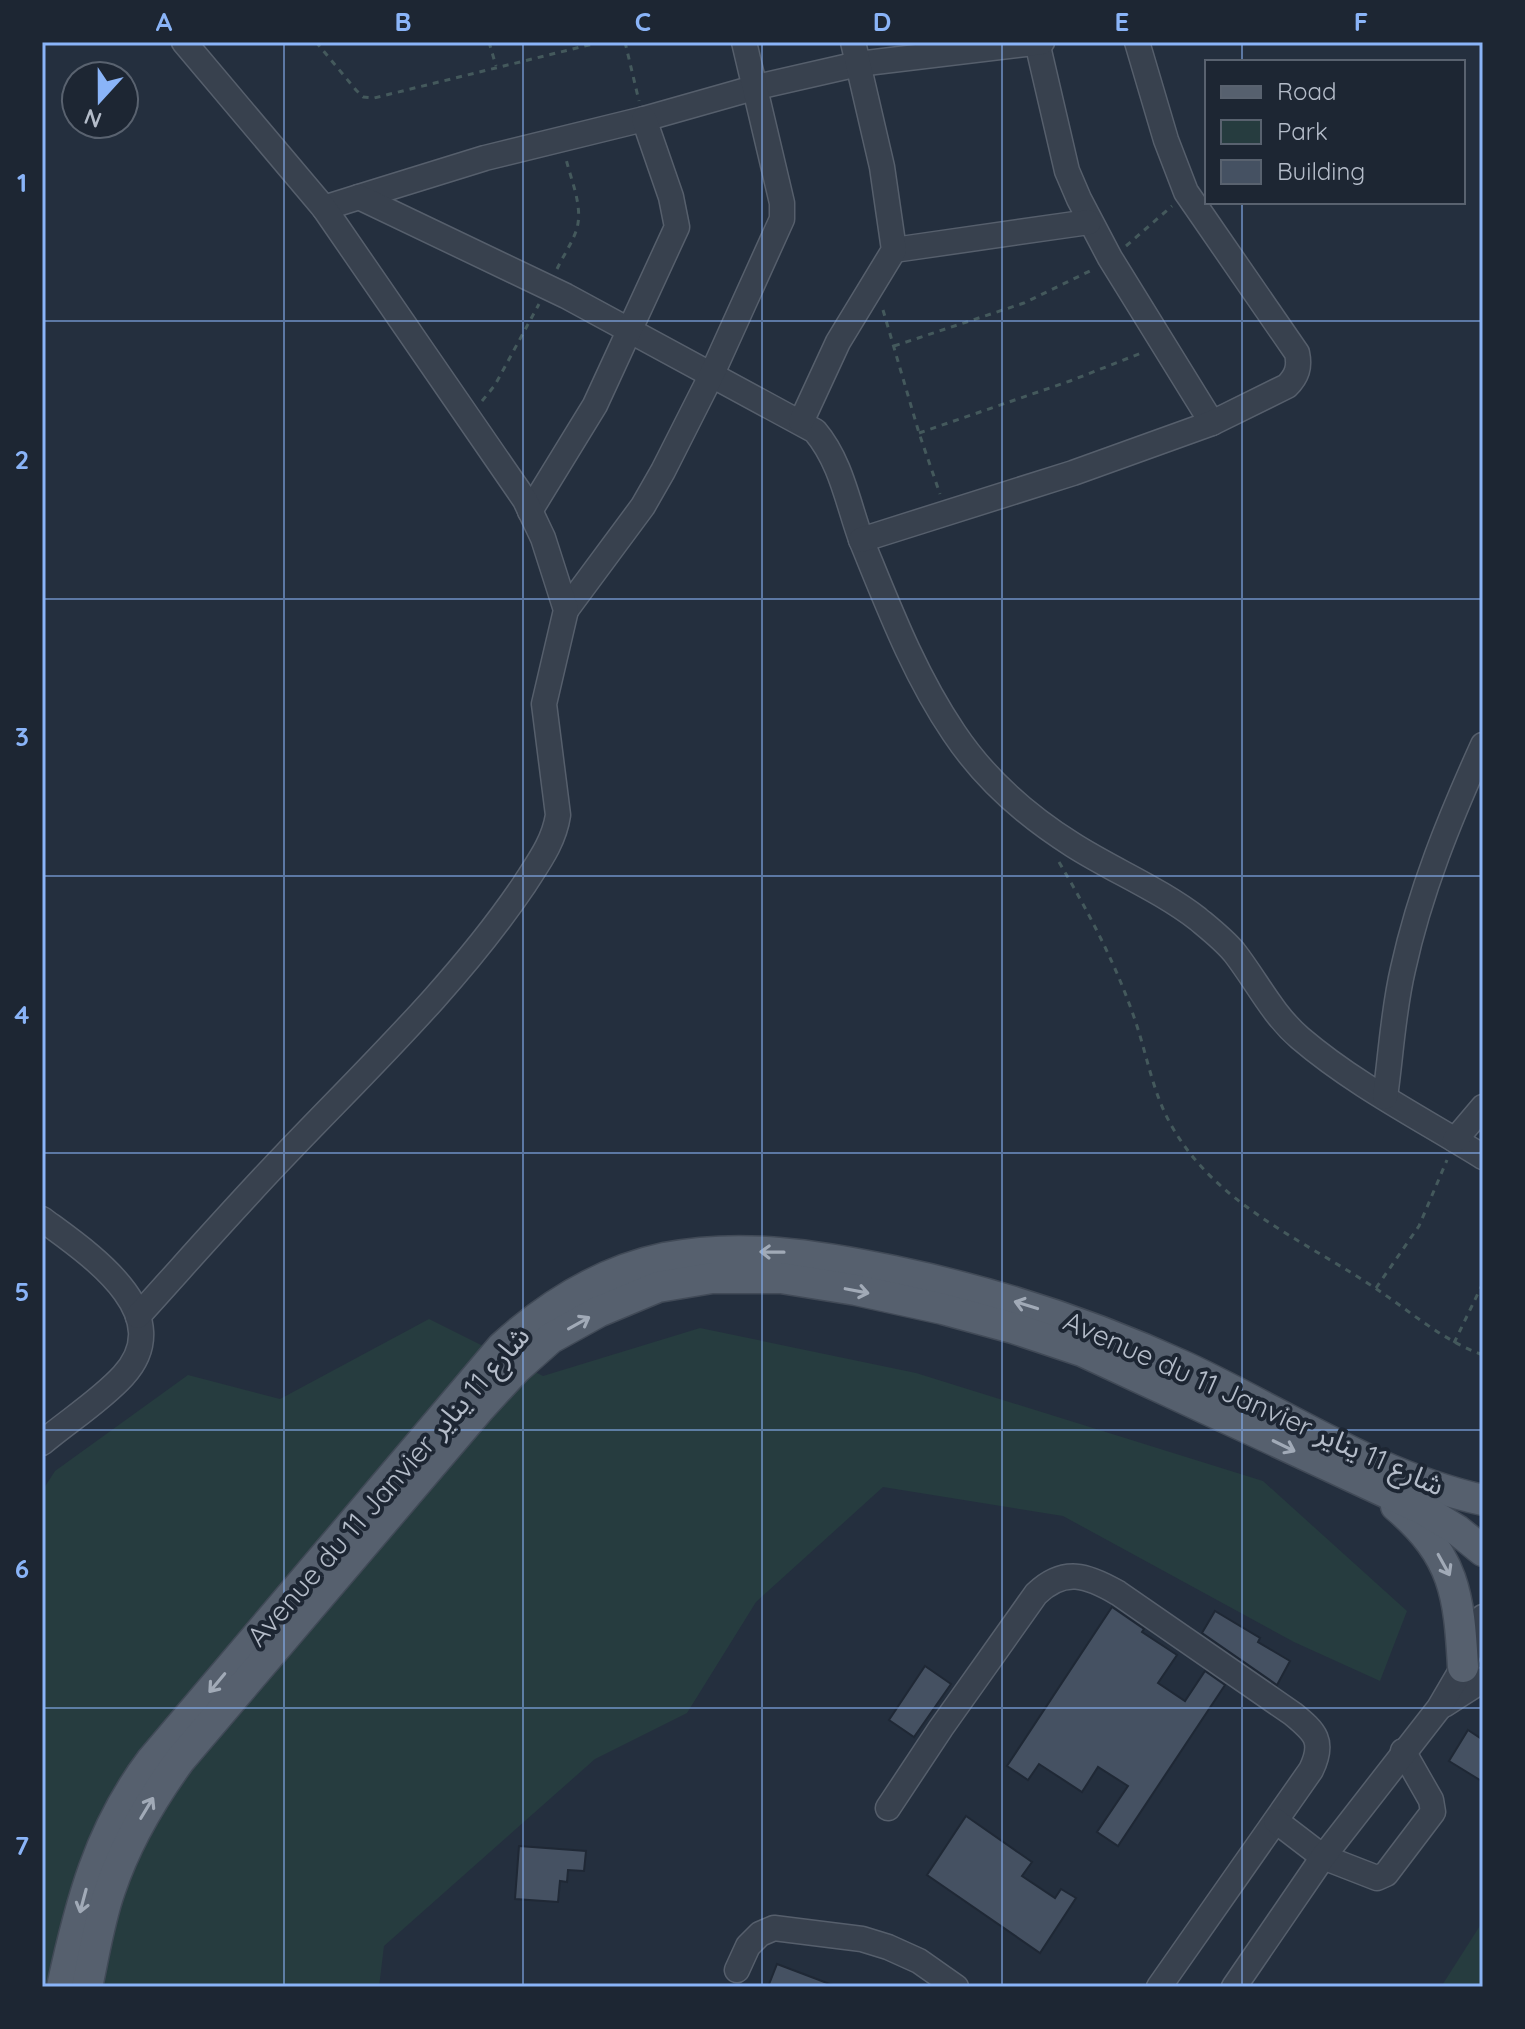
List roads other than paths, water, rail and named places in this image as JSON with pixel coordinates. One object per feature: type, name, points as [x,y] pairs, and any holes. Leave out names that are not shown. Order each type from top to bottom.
[{"type":"main road","name":"Avenue du 11 Janvier شارع 11 يناير","points":[[62,1987],[78,1918],[98,1853],[127,1793],[151,1761],[502,1347],[555,1304],[623,1270],[664,1258],[717,1251],[786,1252],[949,1282],[1026,1304],[1096,1329],[1186,1368],[1383,1465],[1441,1488],[1483,1500]]},
{"type":"main road","name":"Avenue du 11 Janvier شارع 11 يناير","points":[[87,1987],[109,1891],[145,1811],[180,1760],[516,1369],[551,1338],[598,1312],[658,1287],[712,1278],[781,1278],[856,1290],[1013,1328],[1082,1351],[1373,1487],[1436,1517],[1483,1551]]},
{"type":"main road","points":[[1373,1487],[1411,1519],[1445,1565],[1455,1589],[1473,1674]]},
{"type":"street","points":[[184,42],[324,208],[470,416],[530,511],[543,538],[566,610]]},
{"type":"street","points":[[138,1316],[282,1158],[416,1018],[503,917],[546,851],[558,815],[544,704],[566,610],[643,506],[711,376],[782,219],[782,203],[744,42]]},
{"type":"street","points":[[324,208],[485,158],[644,119],[757,87],[856,53],[1039,42],[1067,171],[1089,222],[1212,423]]},
{"type":"street","points":[[861,540],[1073,473],[1212,423],[1287,386],[1296,375],[1299,363],[1297,353],[1186,192],[1166,140],[1137,42]]},
{"type":"street","points":[[801,422],[838,342],[894,250],[882,167],[856,53]]},
{"type":"street","points":[[530,511],[595,405],[677,227],[676,213],[644,119]]},
{"type":"street","points":[[359,197],[548,287],[815,431],[833,458],[861,540],[922,683],[956,736],[991,779],[1033,817],[1074,845],[1167,897],[1198,919],[1231,949],[1277,1013],[1299,1037],[1385,1097],[1483,1157]]},
{"type":"street","points":[[894,250],[1089,222]]},
{"type":"street","points":[[1385,1097],[1402,972],[1422,897],[1446,825],[1483,745]]},
{"type":"street","points":[[1455,1140],[1483,1107]]},
{"type":"street","points":[[42,1219],[105,1268],[122,1287],[138,1316],[139,1333],[135,1356],[122,1377],[42,1443]]},
{"type":"street","points":[[888,1808],[1036,1594],[1050,1581],[1071,1576],[1095,1580],[1118,1593],[1293,1714],[1315,1735],[1318,1746],[1316,1759],[1276,1821],[1159,1987]]},
{"type":"street","points":[[1234,1987],[1323,1857],[1403,1751],[1473,1674],[1483,1617]]},
{"type":"street","points":[[1276,1821],[1323,1857],[1377,1878],[1386,1874],[1433,1812],[1431,1800],[1403,1751]]},
{"type":"street","points":[[737,1970],[748,1946],[760,1934],[774,1928],[862,1939],[888,1947],[919,1961],[956,1987]]}]
